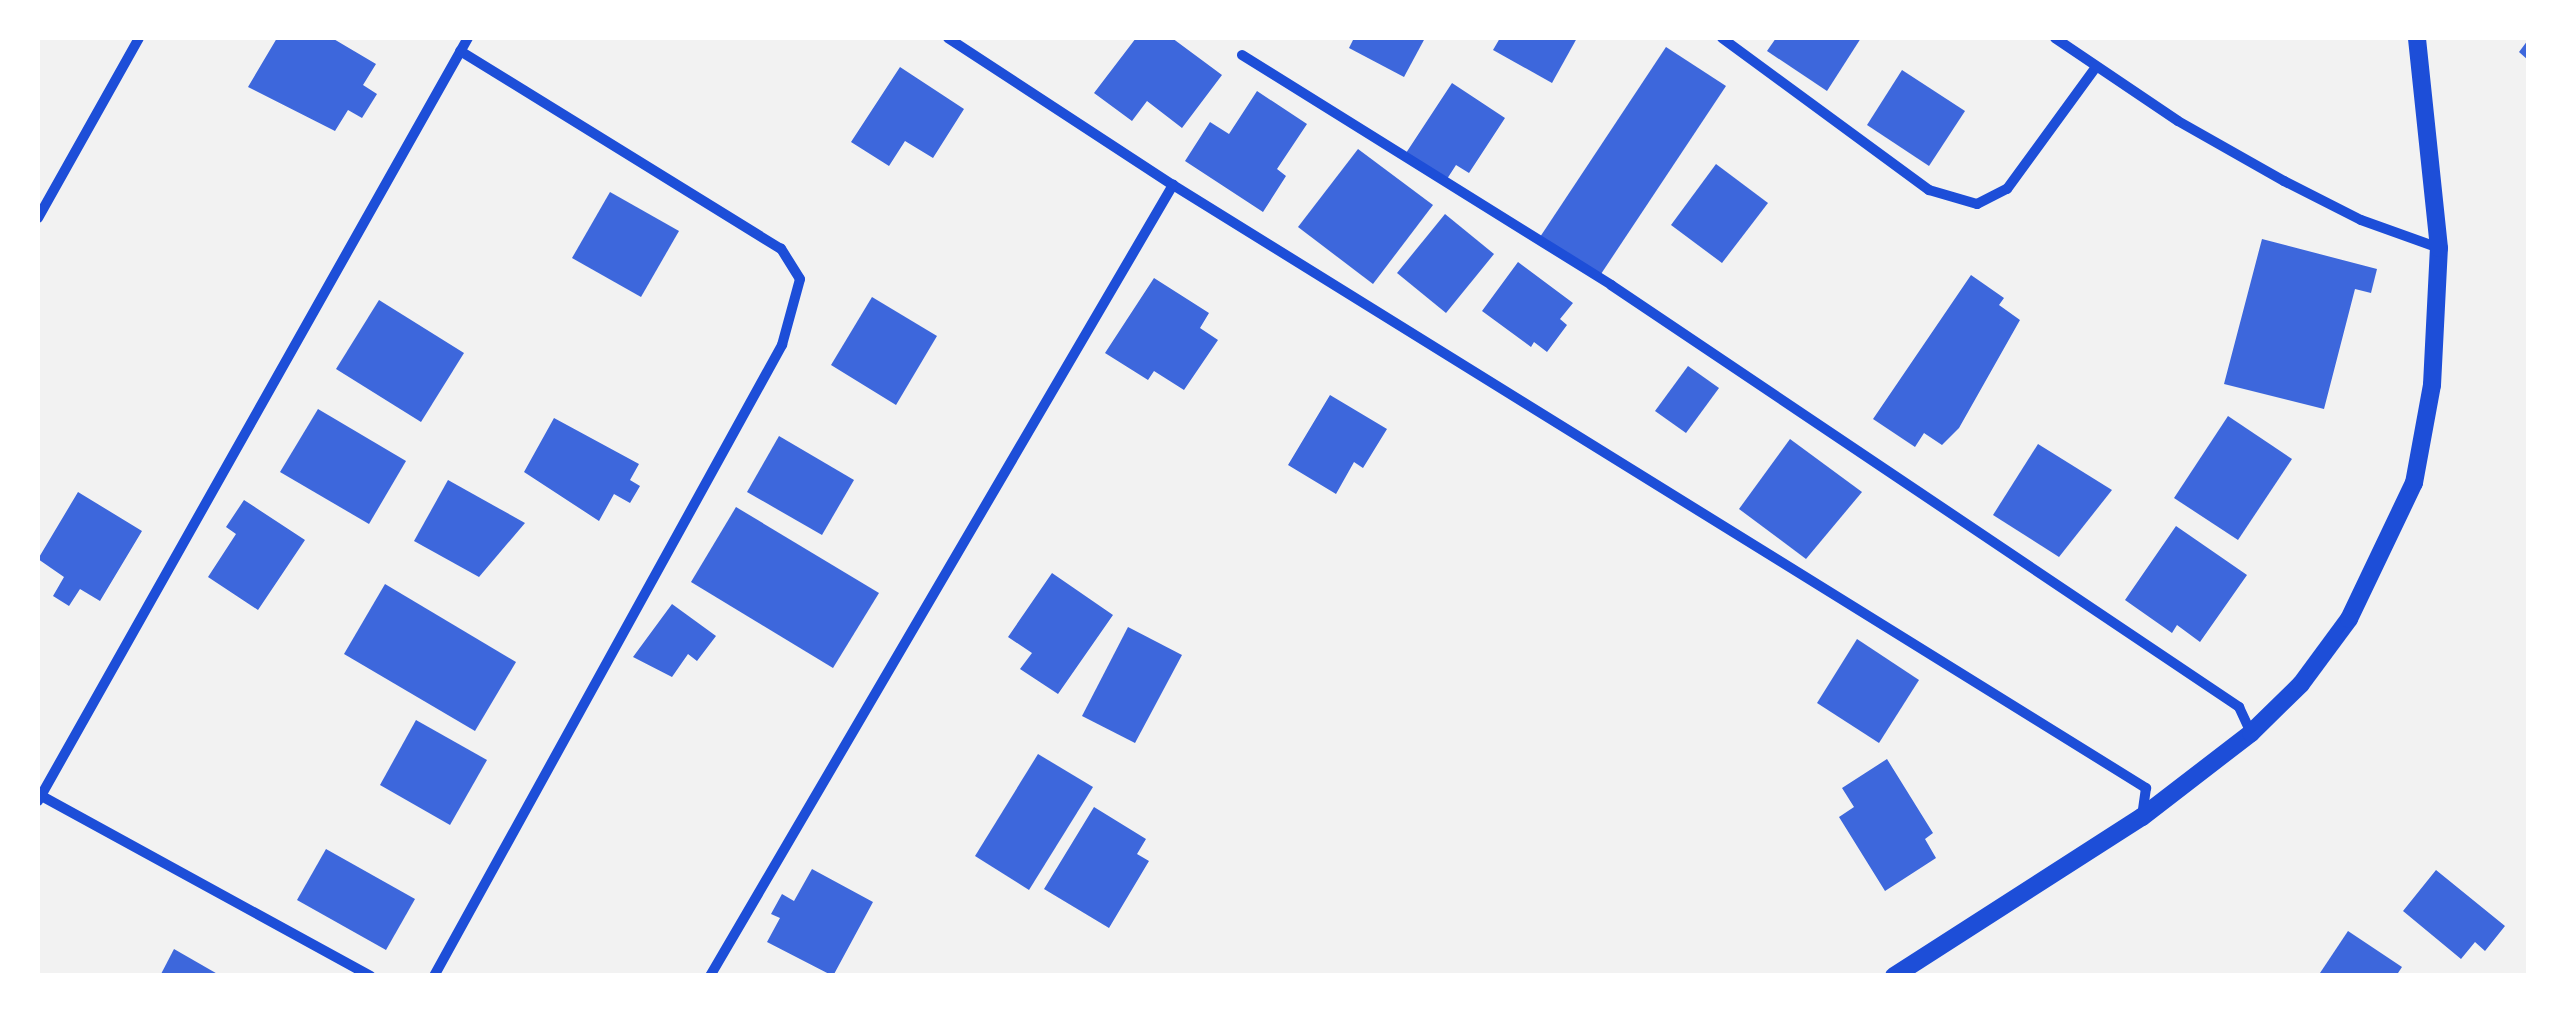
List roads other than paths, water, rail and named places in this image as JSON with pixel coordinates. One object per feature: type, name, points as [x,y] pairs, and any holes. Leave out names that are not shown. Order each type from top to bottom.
[{"type":"street","points":[[38,218],[139,38]]},
{"type":"street","points":[[370,976],[38,797],[468,38]]},
{"type":"street","points":[[948,38],[1173,185],[2146,788],[2142,817]]},
{"type":"street","points":[[1722,38],[1928,190],[1976,204],[2006,188],[2096,68]]},
{"type":"street","points":[[1894,976],[2142,817],[2251,733],[2301,684],[2349,619],[2414,483],[2432,386],[2439,248],[2416,38]]},
{"type":"street","points":[[2060,39],[2096,68],[2316,198],[2439,248]]},
{"type":"street","points":[[434,976],[782,345],[800,278],[781,248],[460,50]]},
{"type":"street","points":[[1242,55],[1611,285],[2210,687],[2239,707],[2251,733]]},
{"type":"street","points":[[710,976],[1173,185]]}]
